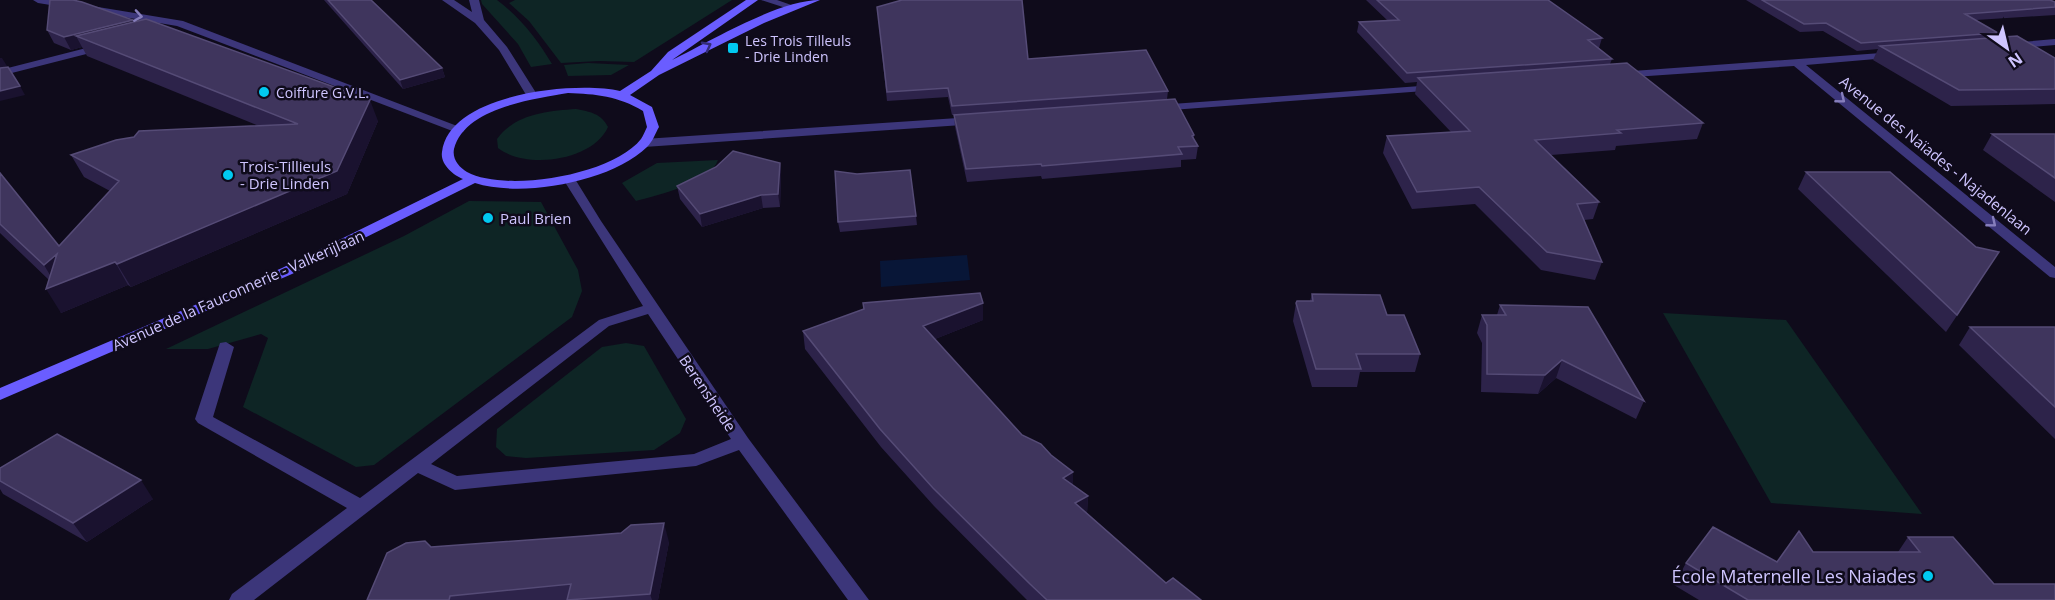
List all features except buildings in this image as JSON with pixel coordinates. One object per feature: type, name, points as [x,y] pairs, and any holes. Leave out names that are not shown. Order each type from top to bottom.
[{"type":"street","points":[[38,0],[179,23],[459,129]]},
{"type":"street","points":[[447,0],[479,21],[503,49],[532,96]]},
{"type":"street","points":[[474,0],[479,21]]},
{"type":"street","points":[[655,73],[672,54],[753,0]]},
{"type":"street","points":[[766,0],[792,7]]},
{"type":"street","points":[[624,94],[655,73],[716,41],[792,7],[814,0]]},
{"type":"street","points":[[153,33],[179,23]]},
{"type":"street","points":[[1996,47],[2055,42]]},
{"type":"street","points":[[0,73],[111,45]]},
{"type":"street","points":[[1604,76],[1913,53]]},
{"type":"street","name":"Avenue des Naïades - Najadenlaan","points":[[1796,62],[2055,274]]},
{"type":"street","points":[[1143,109],[1450,87]]},
{"type":"street","points":[[568,90],[624,94],[648,109],[653,127],[644,143],[614,164],[569,179],[543,184],[509,185],[473,179],[451,165],[447,154],[449,143],[459,129],[476,117],[502,105],[532,96],[568,90]]},
{"type":"street","points":[[644,143],[989,120]]},
{"type":"street","name":"Avenue de la Fauconnerie - Valkerijlaan","points":[[0,394],[286,271],[473,179]]},
{"type":"street","name":"Berensheide","points":[[569,179],[651,308],[742,442],[859,600]]},
{"type":"street","points":[[239,600],[604,323],[651,308]]},
{"type":"street","points":[[226,347],[204,419],[361,507]]},
{"type":"street","points":[[417,465],[455,483],[696,460],[742,442]]},
{"type":"green space","points":[[481,0],[497,0],[521,21],[552,64],[531,67],[518,44],[482,4]]},
{"type":"green space","points":[[515,0],[732,0],[634,62],[561,63],[529,21],[509,3]]},
{"type":"green space","points":[[588,63],[629,65],[611,75],[568,76],[564,65]]},
{"type":"green space","points":[[576,109],[598,116],[608,127],[600,139],[588,148],[574,154],[541,160],[510,155],[498,148],[497,139],[504,131],[522,119],[532,115]]},
{"type":"green space","points":[[718,160],[705,175],[682,187],[636,201],[622,183],[657,163]]},
{"type":"green space","points":[[469,201],[541,202],[578,270],[582,291],[572,317],[374,465],[356,467],[243,407],[268,338],[261,334],[208,349],[166,349],[404,236]]},
{"type":"green space","points":[[1663,313],[1786,320],[1922,514],[1771,503]]},
{"type":"green space","points":[[626,343],[644,346],[686,419],[680,433],[654,450],[526,458],[506,456],[496,447],[497,429],[602,347]]},
{"type":"water","points":[[967,255],[970,280],[881,287],[880,261]]},
{"type":"place","name":"Les Trois Tilleuls - Drie Linden","points":[[733,48]]},
{"type":"place","name":"Coiffure G.V.L.","points":[[264,92]]},
{"type":"place","name":"Trois-Tillieuls - Drie Linden","points":[[228,175]]},
{"type":"place","name":"Paul Brien","points":[[488,218]]},
{"type":"place","name":"École Maternelle Les Naiades","points":[[1928,576]]}]
